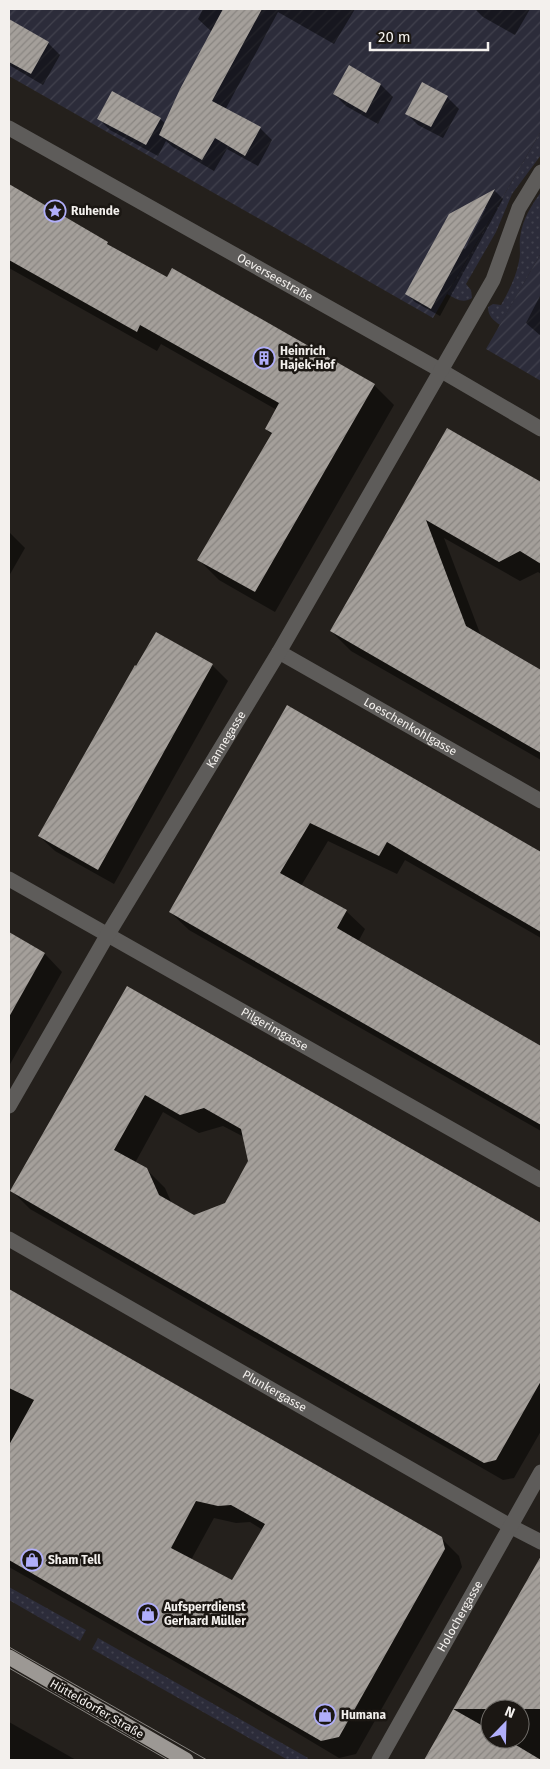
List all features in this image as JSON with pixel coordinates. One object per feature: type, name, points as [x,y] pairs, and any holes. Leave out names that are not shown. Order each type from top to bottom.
[{"type":"main road","name":"Hütteldorfer Straße","points":[[9,1657],[186,1760]]},
{"type":"street","name":"Oeverseestraße","points":[[9,128],[440,370],[541,429]]},
{"type":"street","name":"Kannegasse","points":[[9,1106],[108,934],[279,652],[493,280],[519,208],[541,172]]},
{"type":"street","name":"Loeschenkohlgasse","points":[[279,652],[541,801]]},
{"type":"street","name":"Pilgerimgasse","points":[[9,879],[541,1180]]},
{"type":"street","name":"Plunkergasse","points":[[9,1239],[541,1542]]},
{"type":"street","name":"Holochergasse","points":[[379,1760],[541,1472]]},
{"type":"shaded area","points":[[9,9],[541,9],[541,131],[433,318],[9,76]]},
{"type":"shaded area","points":[[541,131],[541,155],[512,194],[496,232],[466,284],[471,290],[472,298],[463,301],[453,298],[447,294]]},
{"type":"shaded area","points":[[541,192],[541,253],[500,325],[491,318],[488,307],[493,304],[501,305],[509,289],[520,258],[520,238],[523,225],[530,208]]},
{"type":"shaded area","points":[[541,253],[541,381],[486,349]]},
{"type":"shaded area","points":[[9,1587],[86,1630],[80,1641],[9,1600]]},
{"type":"shaded area","points":[[98,1638],[308,1758],[306,1760],[288,1760],[92,1649]]},
{"type":"building","points":[[223,9],[262,9],[212,101],[261,127],[245,156],[215,138],[202,160],[159,135],[180,89]]},
{"type":"building","points":[[9,19],[49,42],[31,74],[9,62]]},
{"type":"building","points":[[349,65],[381,84],[366,113],[333,94]]},
{"type":"building","points":[[422,82],[448,96],[431,127],[405,114]]},
{"type":"building","points":[[112,91],[161,118],[146,145],[97,119]]},
{"type":"building","name":"Heinrich Hajek-Hof","points":[[9,184],[108,242],[107,244],[167,277],[172,268],[375,384],[255,592],[197,560],[272,433],[265,429],[279,403],[140,325],[137,332],[9,260]]},
{"type":"building","points":[[495,189],[431,309],[405,294],[449,214]]},
{"type":"building","points":[[447,428],[541,482],[541,564],[520,551],[499,562],[426,520],[466,626],[541,670],[541,753],[330,631]]},
{"type":"building","points":[[156,632],[213,664],[98,870],[38,836],[135,665]]},
{"type":"building","points":[[287,705],[541,852],[541,932],[387,842],[379,856],[310,823],[280,873],[347,910],[337,928],[541,1046],[541,1125],[169,912]]},
{"type":"building","points":[[9,932],[45,953],[9,1017]]},
{"type":"building","points":[[127,986],[541,1223],[541,1381],[496,1460],[484,1463],[10,1191]],"holes":[[[145,1095],[180,1115],[204,1108],[241,1129],[248,1161],[225,1203],[194,1215],[159,1195],[147,1168],[114,1150]]]},
{"type":"building","points":[[9,1289],[442,1537],[445,1549],[339,1737],[321,1741],[9,1560],[9,1445],[34,1400],[9,1388]],"holes":[[[196,1501],[218,1506],[231,1505],[265,1524],[232,1580],[171,1548]]]},
{"type":"building","points":[[541,1556],[541,1709],[530,1709],[530,1699],[480,1699],[480,1709],[453,1709]]},
{"type":"building","points":[[453,1709],[480,1724],[480,1749],[523,1749],[541,1760],[424,1760]]},
{"type":"tram line","points":[[9,1647],[207,1760]]},
{"type":"tram line","points":[[9,1668],[168,1760]]},
{"type":"place","name":"Ruhende","points":[[55,211]]},
{"type":"place","name":"Heinrich Hajek-Hof","points":[[264,358]]},
{"type":"place","name":"Sham Tell","points":[[32,1560]]},
{"type":"place","name":"Aufsperrdienst Gerhard Müller","points":[[148,1614]]},
{"type":"place","name":"Humana","points":[[325,1715]]}]
